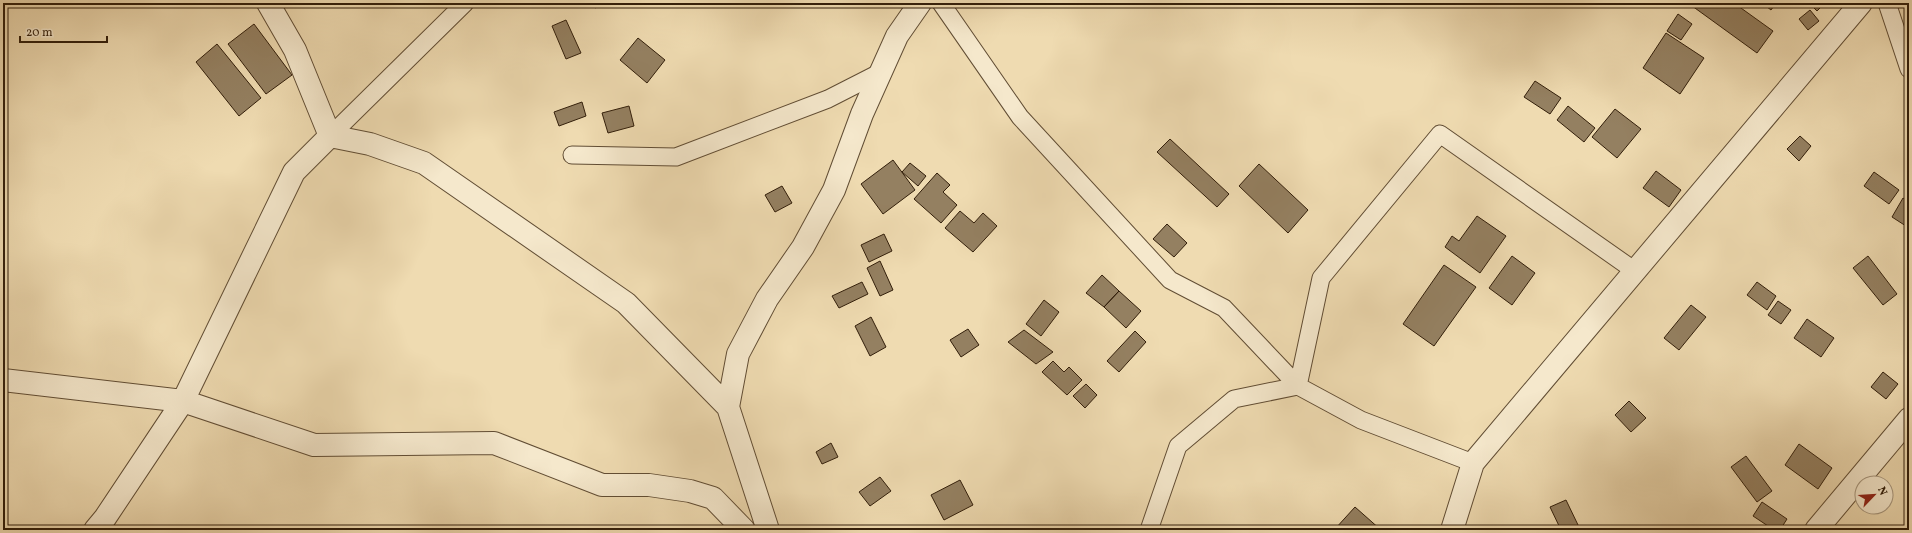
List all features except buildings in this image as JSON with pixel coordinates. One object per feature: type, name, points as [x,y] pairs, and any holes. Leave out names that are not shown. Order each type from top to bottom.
[{"type":"street","points":[[268,3],[295,50],[330,136]]},
{"type":"street","points":[[728,407],[738,354],[767,299],[803,247],[834,190],[862,114],[897,36],[920,3]]},
{"type":"street","points":[[1452,530],[1473,463],[1861,3]]},
{"type":"street","points":[[95,530],[109,512],[183,400],[294,172],[330,136]]},
{"type":"street","points":[[330,136],[370,144],[424,163],[626,303],[728,407],[768,530]]},
{"type":"street","points":[[3,380],[183,400],[314,445],[494,443],[602,485],[649,485],[690,491],[713,498],[744,530]]},
{"type":"street","points":[[1816,530],[1909,419]]},
{"type":"lane","points":[[330,136],[465,3]]},
{"type":"lane","points":[[942,3],[1020,117],[1170,280],[1224,308],[1298,386],[1360,420],[1473,463]]},
{"type":"lane","points":[[1887,3],[1909,69]]},
{"type":"lane","points":[[572,155],[676,158],[828,99],[881,72]]},
{"type":"lane","points":[[1298,386],[1321,278],[1440,134],[1635,271]]},
{"type":"lane","points":[[1149,530],[1178,446],[1234,399],[1298,386]]}]
